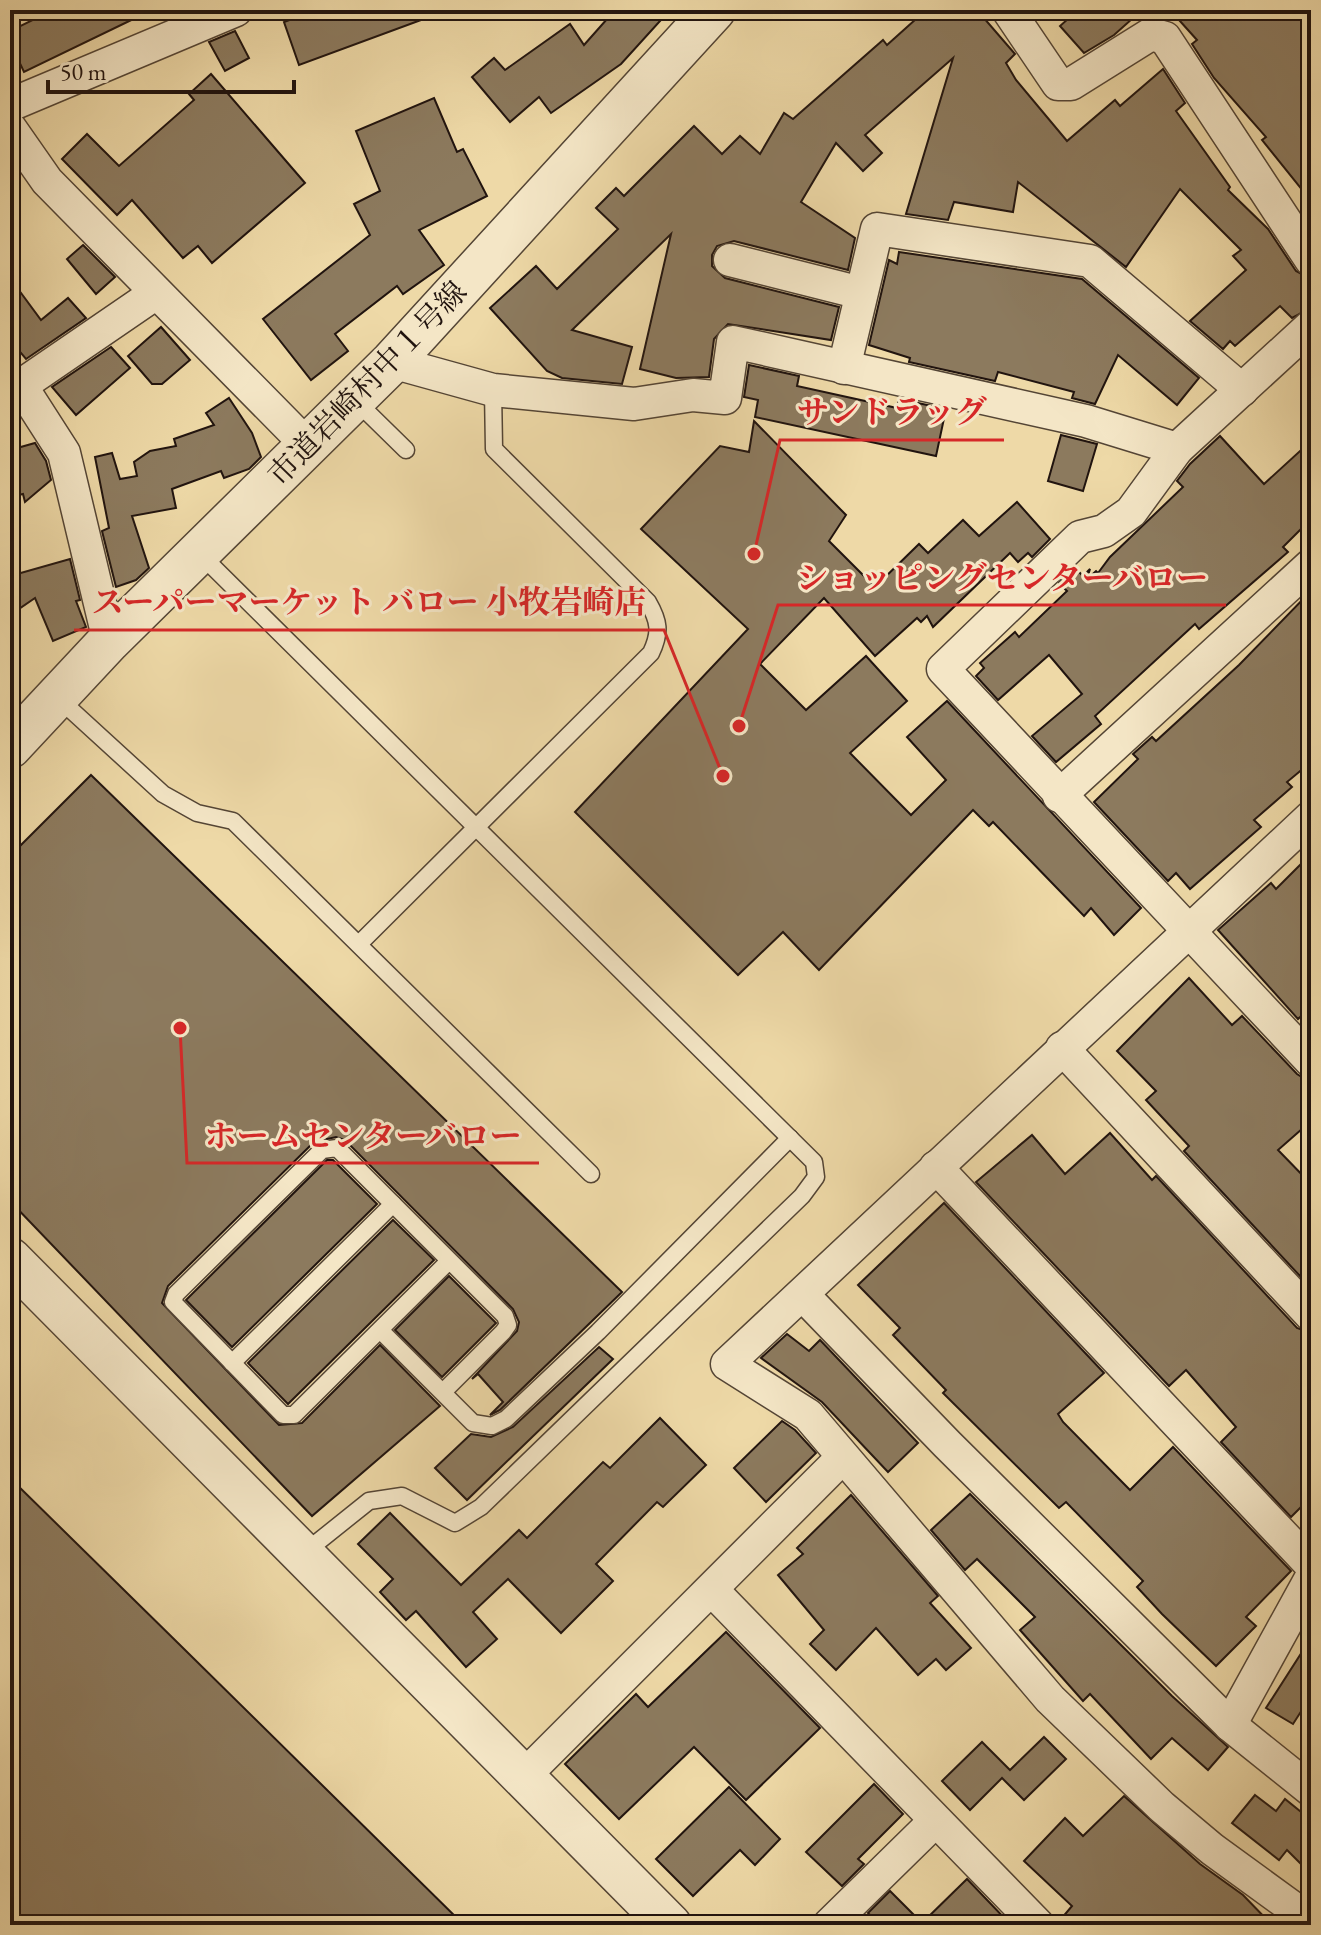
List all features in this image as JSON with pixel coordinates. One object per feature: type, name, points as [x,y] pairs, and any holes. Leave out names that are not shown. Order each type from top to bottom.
[{"type":"street","points":[[10,105],[236,10]]},
{"type":"street","name":"市道岩崎村中１号線","points":[[10,747],[109,641],[392,362],[714,10]]},
{"type":"street","points":[[1008,10],[1058,84],[1071,84],[1151,34],[1165,38],[1311,260]]},
{"type":"street","points":[[10,128],[47,181],[308,446]]},
{"type":"street","points":[[844,368],[877,229],[1090,261],[1242,390]]},
{"type":"street","points":[[730,260],[861,293]]},
{"type":"street","points":[[109,641],[64,453],[15,390],[156,293]]},
{"type":"street","points":[[1311,326],[1177,449],[1131,512],[1104,531],[1080,537],[943,669],[1311,1061]]},
{"type":"street","points":[[392,362],[493,390],[634,404],[693,395],[725,398],[733,342],[1086,421],[1177,449]]},
{"type":"street","points":[[1059,796],[1311,565]]},
{"type":"street","points":[[1311,817],[727,1364],[808,1415],[1050,1699],[1162,1807],[1212,1849],[1311,1921]]},
{"type":"street","points":[[1062,1048],[1311,1315]]},
{"type":"street","points":[[936,1167],[1311,1565]]},
{"type":"street","points":[[10,1259],[670,1925]]},
{"type":"street","points":[[803,1295],[947,1444],[1230,1725],[1311,1790]]},
{"type":"street","points":[[522,1778],[842,1458]]},
{"type":"street","points":[[1230,1725],[1311,1578]]},
{"type":"street","points":[[712,1590],[934,1822],[1038,1925]]},
{"type":"street","points":[[829,1925],[934,1822]]},
{"type":"lane","points":[[359,944],[651,653],[657,639],[659,621],[648,602],[494,449],[493,390]]},
{"type":"lane","points":[[354,400],[406,450]]},
{"type":"lane","points":[[199,553],[814,1162],[816,1177],[802,1196],[481,1507],[455,1523],[402,1496],[369,1501],[302,1555]]},
{"type":"lane","points":[[57,697],[163,794],[197,813],[233,821],[591,1174]]},
{"type":"lane","points":[[381,1331],[473,1423],[492,1426],[506,1419],[598,1332],[790,1138]]},
{"type":"lane","points":[[443,1392],[508,1325],[505,1316],[337,1148],[329,1147],[288,1183],[176,1294],[173,1302],[283,1415],[294,1415],[449,1261]]},
{"type":"lane","points":[[232,1363],[393,1204]]},
{"type":"building","points":[[53,10],[152,10],[24,72],[10,42],[10,31]]},
{"type":"building","points":[[316,10],[440,10],[440,13],[299,65],[284,22]]},
{"type":"building","points":[[615,10],[670,10],[621,64],[551,113],[539,97],[510,122],[472,77],[494,58],[505,70],[570,24],[584,45]]},
{"type":"building","points":[[926,10],[977,10],[1015,54],[1006,63],[1016,80],[1067,141],[1115,100],[1120,106],[1163,69],[1185,103],[1176,111],[1230,187],[1228,190],[1268,229],[1296,271],[1311,279],[1311,308],[1292,318],[1280,306],[1235,346],[1230,341],[1223,349],[1190,321],[1246,270],[1233,256],[1241,250],[1180,189],[1126,267],[1018,182],[1013,212],[954,202],[948,220],[906,214],[953,58],[865,135],[882,153],[863,171],[836,143],[801,202],[855,238],[848,270],[734,241],[717,246],[712,255],[712,266],[725,278],[839,307],[831,340],[728,324],[714,339],[709,377],[676,378],[640,369],[671,234],[572,330],[632,347],[622,384],[562,378],[547,371],[490,308],[536,266],[557,289],[618,229],[596,208],[616,188],[624,196],[694,126],[722,154],[740,136],[760,154],[784,113],[793,119],[883,40],[887,45]]},
{"type":"building","points":[[1078,10],[1142,10],[1114,35],[1084,53],[1060,26]]},
{"type":"building","points":[[1170,10],[1311,10],[1311,201],[1262,140],[1266,137],[1214,78],[1192,44],[1197,40]]},
{"type":"building","points":[[235,31],[249,58],[225,71],[209,42]]},
{"type":"building","points":[[211,74],[305,183],[212,263],[198,246],[183,258],[132,200],[117,215],[62,159],[87,134],[119,166],[194,100],[189,94]]},
{"type":"building","points":[[434,98],[457,152],[463,149],[487,196],[419,230],[444,265],[403,294],[397,286],[335,334],[348,351],[311,380],[263,319],[370,235],[354,204],[380,191],[356,131]]},
{"type":"building","points":[[83,245],[115,277],[96,294],[67,259]]},
{"type":"building","points":[[899,252],[1082,279],[1199,378],[1177,405],[1118,355],[1095,404],[1072,398],[1074,392],[998,372],[995,381],[909,362],[910,358],[869,345],[889,260],[897,264]]},
{"type":"building","points":[[10,278],[41,320],[68,298],[86,318],[26,359],[10,340]]},
{"type":"building","points":[[161,327],[190,360],[162,384],[152,384],[128,356]]},
{"type":"building","points":[[111,347],[130,368],[76,415],[52,387]]},
{"type":"building","points":[[749,365],[799,376],[797,386],[897,408],[899,399],[946,409],[936,456],[755,417],[758,400],[744,397]]},
{"type":"building","points":[[229,398],[252,433],[261,457],[249,469],[224,478],[221,471],[172,489],[176,508],[132,516],[149,568],[136,580],[116,587],[102,531],[109,528],[95,457],[112,453],[120,479],[137,476],[134,462],[150,451],[176,446],[174,439],[214,425],[206,413]]},
{"type":"building","points":[[754,421],[846,515],[829,541],[875,587],[919,544],[928,553],[963,520],[979,536],[1017,502],[1050,539],[1032,557],[1028,553],[1018,562],[1010,553],[933,627],[927,616],[921,622],[917,618],[875,656],[824,598],[760,664],[806,710],[866,656],[907,701],[850,753],[911,815],[946,780],[907,737],[947,701],[1141,908],[1114,935],[1091,908],[1084,916],[993,822],[989,826],[973,810],[819,970],[783,932],[738,975],[575,812],[748,629],[641,529],[720,446],[749,452]]},
{"type":"building","points":[[1061,435],[1097,444],[1083,491],[1048,481]]},
{"type":"building","points":[[1220,436],[1264,484],[1311,441],[1311,519],[1283,547],[1288,552],[1199,629],[1195,624],[1095,716],[1101,724],[1056,762],[1032,736],[1082,694],[1049,655],[998,700],[976,676],[984,668],[980,663],[1015,632],[1019,637],[1067,591],[1059,583],[1075,568],[1083,576],[1090,569],[1087,579],[1096,571],[1098,573],[1110,557],[1183,487],[1177,481]]},
{"type":"building","points":[[35,443],[46,461],[51,480],[25,502],[23,494],[10,497],[10,450]]},
{"type":"building","points":[[70,559],[80,600],[76,601],[86,627],[53,641],[35,598],[10,615],[10,576]]},
{"type":"building","points":[[1311,591],[1311,762],[1287,782],[1292,787],[1254,820],[1261,827],[1190,889],[1176,873],[1168,881],[1094,802],[1138,759],[1133,754],[1152,737],[1156,741],[1239,665]]},
{"type":"building","points":[[91,775],[622,1292],[500,1410],[490,1415],[503,1402],[478,1374],[472,1379],[517,1331],[519,1322],[513,1309],[345,1140],[336,1137],[314,1142],[168,1286],[162,1303],[279,1425],[302,1423],[380,1345],[440,1406],[312,1516],[10,1201],[10,856]]},
{"type":"building","points":[[1311,854],[1311,1007],[1298,1019],[1218,930],[1271,883],[1276,889]]},
{"type":"building","points":[[1189,978],[1232,1025],[1242,1016],[1297,1074],[1311,1083],[1311,1121],[1278,1150],[1311,1184],[1311,1266],[1300,1276],[1184,1151],[1189,1146],[1146,1100],[1156,1091],[1117,1051]]},
{"type":"building","points":[[1110,1133],[1152,1180],[1156,1176],[1297,1328],[1311,1333],[1311,1497],[1291,1517],[1221,1442],[1236,1427],[1186,1370],[1169,1386],[976,1182],[1032,1135],[1065,1174]]},
{"type":"building","points":[[327,1160],[333,1160],[377,1204],[232,1347],[186,1300]]},
{"type":"building","points":[[944,1203],[1104,1373],[1058,1414],[1063,1422],[1130,1490],[1173,1447],[1291,1571],[1246,1617],[1256,1626],[1216,1666],[1137,1587],[1143,1581],[1066,1502],[1059,1508],[943,1393],[946,1390],[893,1335],[900,1328],[858,1285]]},
{"type":"building","points":[[393,1220],[434,1260],[288,1404],[248,1363]]},
{"type":"building","points":[[449,1276],[496,1323],[442,1377],[395,1330]]},
{"type":"building","points":[[787,1334],[809,1351],[820,1340],[918,1443],[888,1472],[822,1402],[761,1358]]},
{"type":"building","points":[[599,1347],[613,1359],[467,1500],[435,1468],[471,1434],[491,1437],[513,1427]]},
{"type":"building","points":[[660,1418],[706,1465],[663,1507],[657,1502],[596,1564],[613,1581],[561,1633],[508,1579],[473,1612],[497,1639],[466,1667],[416,1611],[406,1620],[380,1592],[393,1579],[358,1544],[390,1513],[461,1585],[519,1530],[527,1538],[603,1462],[610,1468]]},
{"type":"building","points":[[782,1421],[816,1453],[766,1502],[734,1468]]},
{"type":"building","points":[[10,1478],[181,1646],[464,1925],[10,1925]]},
{"type":"building","points":[[970,1494],[1172,1696],[1228,1747],[1208,1770],[1172,1738],[1151,1759],[1090,1694],[1083,1701],[1020,1630],[1035,1617],[977,1559],[965,1570],[931,1530]]},
{"type":"building","points":[[851,1495],[938,1596],[930,1603],[971,1648],[946,1670],[936,1659],[918,1675],[876,1628],[836,1670],[810,1644],[824,1630],[778,1575],[803,1554],[797,1548]]},
{"type":"building","points":[[726,1632],[820,1728],[746,1800],[694,1747],[619,1819],[565,1764],[636,1694],[648,1707]]},
{"type":"building","points":[[1311,1638],[1311,1696],[1293,1724],[1266,1708]]},
{"type":"building","points":[[1044,1737],[1066,1759],[1024,1800],[1002,1778],[970,1810],[942,1781],[982,1742],[1010,1770]]},
{"type":"building","points":[[874,1784],[903,1814],[858,1859],[864,1864],[842,1886],[806,1852]]},
{"type":"building","points":[[729,1787],[780,1839],[755,1865],[740,1850],[693,1896],[656,1859]]},
{"type":"building","points":[[1255,1795],[1276,1811],[1285,1799],[1311,1820],[1311,1874],[1287,1850],[1279,1860],[1232,1823]]},
{"type":"building","points":[[1124,1796],[1200,1864],[1243,1895],[1272,1925],[1056,1925],[1072,1906],[1024,1861],[1065,1818],[1083,1836]]},
{"type":"building","points":[[967,1879],[1011,1925],[880,1925],[868,1913],[890,1891],[922,1923]]},
{"type":"place","name":"サンドラッグ","points":[[754,554]]},
{"type":"place","name":"ショッピングセンターバロー","points":[[739,726]]},
{"type":"place","name":"スーパーマーケット バロー 小牧岩崎店","points":[[723,776]]},
{"type":"place","name":"ホームセンターバロー","points":[[180,1028]]}]
